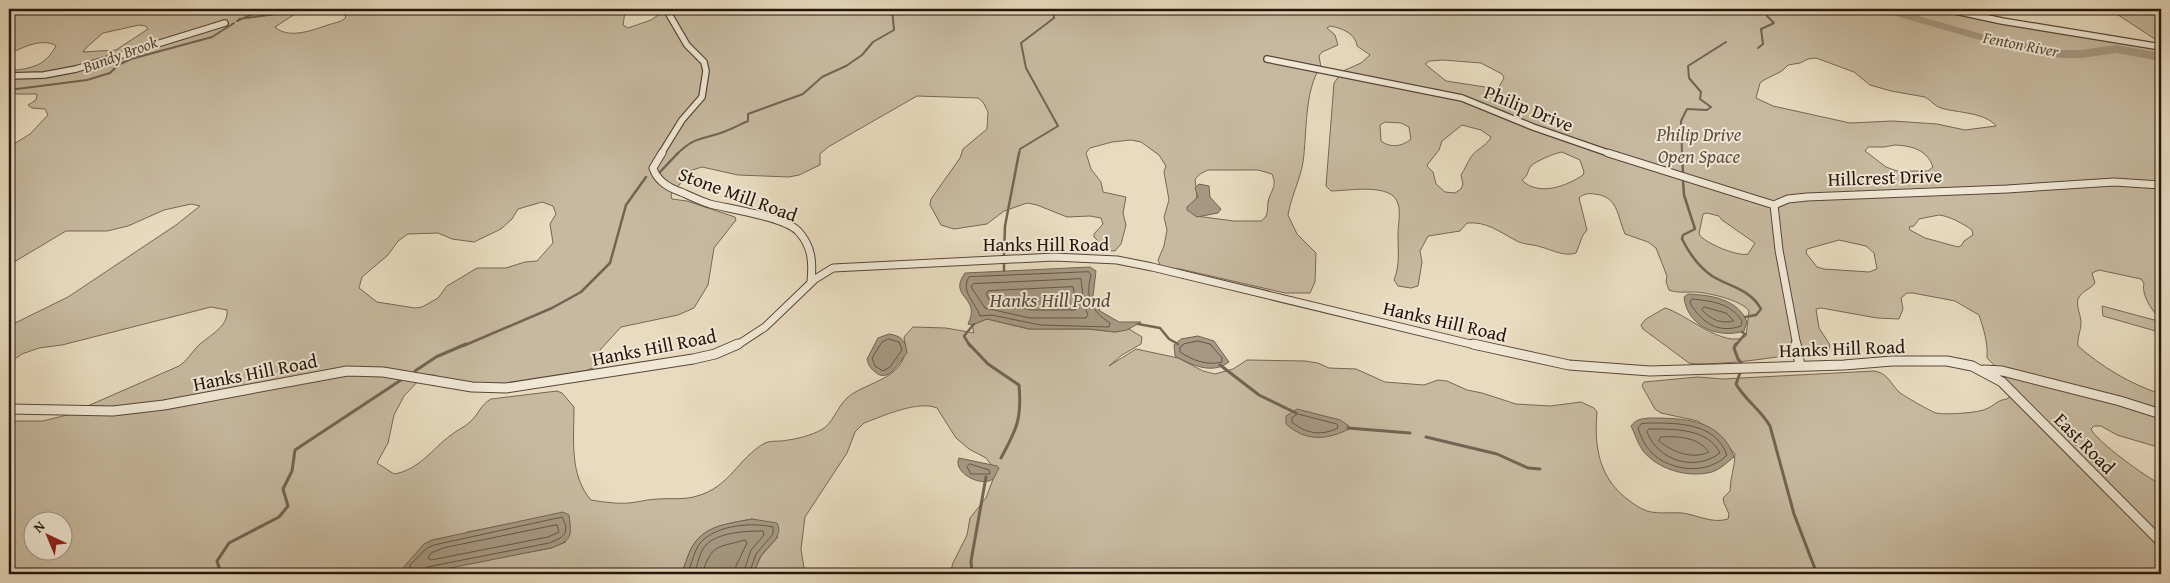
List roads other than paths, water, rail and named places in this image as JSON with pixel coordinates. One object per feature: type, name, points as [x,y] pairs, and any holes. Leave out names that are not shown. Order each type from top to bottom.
[{"type":"street","name":"Stone Mill Road","points":[[666,9],[687,45],[704,62],[706,67],[705,87],[699,102],[682,120],[656,162],[653,168],[655,175],[670,188],[707,203],[769,218],[790,226],[803,237],[813,261]]},
{"type":"street","points":[[1946,9],[2002,21],[2161,47]]},
{"type":"street","points":[[9,76],[33,78],[74,70],[139,48],[225,23]]},
{"type":"street","name":"Philip Drive","points":[[1267,59],[1462,98],[1561,138],[1774,205]]},
{"type":"street","name":"Hillcrest Drive","points":[[1774,205],[1788,199],[1807,197],[2034,188],[2113,181],[2137,181],[2161,185]]},
{"type":"street","points":[[1774,205],[1779,263],[1794,322],[1800,366]]},
{"type":"street","name":"Hanks Hill Road","points":[[9,409],[113,411],[164,405],[347,371],[367,369],[385,370],[462,386],[492,388],[599,375],[715,354],[744,343],[769,324],[810,281],[819,274],[833,268],[1054,257],[1117,260],[1152,267],[1457,341],[1569,365],[1650,371],[1892,361],[1947,361],[1983,370],[2002,370],[2120,401],[2161,414]]},
{"type":"street","points":[[810,281],[813,261],[826,268],[833,268]]},
{"type":"street","name":"East Road","points":[[1983,370],[2002,382],[2161,542]]},
{"type":"water","points":[[1199,184],[1209,186],[1210,197],[1221,209],[1218,213],[1197,217],[1187,210],[1187,207],[1198,197],[1195,188]]},
{"type":"water","name":"Hanks Hill Pond","points":[[1090,267],[1096,271],[1093,296],[1100,311],[1119,322],[1141,322],[1127,330],[1115,332],[1089,329],[1029,329],[987,319],[972,325],[968,324],[971,308],[960,288],[965,273]]},
{"type":"water","points":[[1688,294],[1714,297],[1730,303],[1743,314],[1747,322],[1744,331],[1734,333],[1715,332],[1698,323],[1686,307],[1684,297]]},
{"type":"water","points":[[889,334],[902,339],[907,353],[889,374],[880,375],[872,369],[867,359],[878,338]]},
{"type":"water","points":[[1198,336],[1214,341],[1229,362],[1216,368],[1209,368],[1188,363],[1175,356],[1174,345],[1181,339]]},
{"type":"water","points":[[1297,409],[1340,420],[1349,426],[1349,429],[1325,437],[1301,434],[1286,424],[1286,416]]},
{"type":"water","points":[[1641,419],[1688,420],[1711,428],[1728,444],[1734,457],[1718,469],[1707,473],[1681,473],[1664,467],[1656,463],[1643,451],[1631,426]]},
{"type":"water","points":[[959,458],[999,468],[993,479],[988,481],[975,480],[960,468]]},
{"type":"water","points":[[563,512],[569,515],[569,537],[563,543],[551,548],[420,574],[405,572],[402,569],[424,544],[432,540]]},
{"type":"water","points":[[752,519],[777,523],[779,528],[777,537],[761,556],[753,574],[681,574],[691,549],[702,535],[725,524]]},
{"type":"waterway","name":"Bundy Brook","points":[[243,19],[264,9]]},
{"type":"waterway","points":[[243,19],[312,9]]},
{"type":"waterway","points":[[677,154],[695,141],[726,131],[748,121],[748,114],[803,94],[822,77],[846,66],[862,55],[873,42],[894,30],[892,9]]},
{"type":"waterway","points":[[1019,154],[1020,149],[1058,126],[1026,68],[1021,43],[1054,18],[1053,9]]},
{"type":"waterway","points":[[1758,48],[1763,44],[1761,29],[1774,23],[1767,16],[1770,9]]},
{"type":"waterway","name":"Fenton River","points":[[1883,9],[1980,37],[2061,54],[2082,54],[2116,49],[2161,57]]},
{"type":"waterway","name":"Bundy Brook","points":[[237,21],[243,19]]},
{"type":"waterway","name":"Bundy Brook","points":[[9,90],[87,80],[110,73],[118,65],[131,59],[212,37],[234,23]]},
{"type":"waterway","points":[[1682,154],[1681,121],[1687,109],[1707,110],[1711,107],[1700,99],[1701,92],[1689,78],[1688,66],[1726,42]]},
{"type":"waterway","points":[[1004,255],[1005,226],[1019,153]]},
{"type":"waterway","points":[[1682,153],[1683,174]]},
{"type":"waterway","points":[[660,172],[677,154]]},
{"type":"waterway","points":[[463,346],[552,308],[581,292],[610,263],[626,205],[646,177]]},
{"type":"waterway","points":[[1683,180],[1684,195],[1695,229],[1683,235],[1682,239],[1695,259],[1707,272],[1739,289],[1756,302],[1761,309],[1756,315],[1745,317]]},
{"type":"waterway","points":[[1004,263],[1004,271]]},
{"type":"waterway","points":[[970,346],[964,336],[974,324]]},
{"type":"waterway","points":[[1138,324],[1160,328],[1169,339],[1178,344]]},
{"type":"waterway","points":[[1735,346],[1745,334],[1742,332]]},
{"type":"waterway","points":[[415,371],[436,357],[466,344]]},
{"type":"waterway","points":[[969,344],[988,364],[1019,385],[1019,415],[1015,431],[1001,458]]},
{"type":"waterway","points":[[1735,346],[1738,359],[1743,365]]},
{"type":"waterway","points":[[1220,365],[1259,395],[1296,413]]},
{"type":"waterway","points":[[1740,373],[1736,384],[1770,426],[1794,514],[1817,574]]},
{"type":"waterway","points":[[221,574],[217,561],[229,543],[279,517],[288,506],[283,489],[292,471],[295,450],[401,380]]},
{"type":"waterway","points":[[1348,428],[1410,433]]},
{"type":"waterway","points":[[1426,437],[1497,454],[1528,468],[1540,469]]},
{"type":"waterway","points":[[972,574],[971,561],[986,477]]},
{"type":"park label","name":"Philip Drive Open Space","points":[[1699,145]]}]
